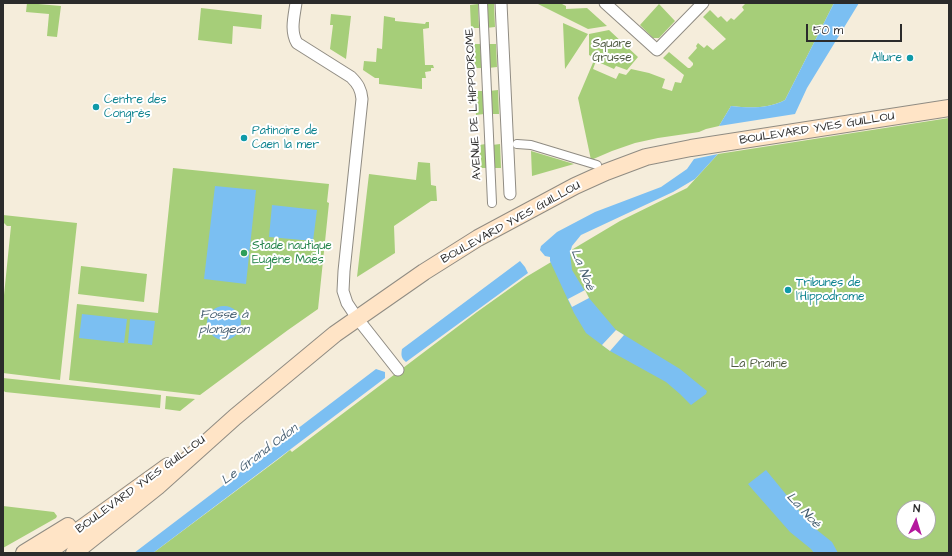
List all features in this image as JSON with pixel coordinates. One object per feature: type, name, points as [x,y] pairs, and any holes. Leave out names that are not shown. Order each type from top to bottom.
[{"type":"main road","name":"BOULEVARD YVES GUILLOU","points":[[74,553],[157,488],[235,417],[335,334],[424,272],[478,238],[528,210],[606,172],[646,157],[825,123],[932,106],[949,108]]},
{"type":"main road","name":"BOULEVARD YVES GUILLOU","points":[[47,553],[235,417]]},
{"type":"main road","points":[[24,553],[115,498],[139,486]]},
{"type":"street","points":[[296,3],[293,32],[297,43],[351,78],[361,90],[362,105],[343,291],[344,298],[357,318],[398,370]]},
{"type":"street","name":"AVENUE DE L'HIPPODROME","points":[[483,3],[492,203]]},
{"type":"street","points":[[501,3],[510,194]]},
{"type":"street","points":[[605,3],[657,50],[703,3]]},
{"type":"street","points":[[517,144],[531,145],[597,165]]},
{"type":"green space","points":[[27,3],[61,6],[57,37],[47,36],[49,14],[26,12]]},
{"type":"green space","points":[[536,3],[560,3],[566,6],[566,9],[587,8],[607,26],[588,29]]},
{"type":"green space","name":"Square Grusse","points":[[746,3],[834,3],[785,100],[765,106],[731,106],[719,126],[699,132],[635,143],[591,160],[578,98],[595,58],[589,55],[589,34],[609,30],[638,57],[627,70],[616,66],[614,69],[596,61],[593,69],[616,79],[619,73],[626,75],[631,69],[649,73],[665,79],[662,88],[672,91],[675,82],[681,83],[684,75],[663,58],[669,52],[688,68],[690,68],[693,63],[688,58],[697,48],[696,46],[698,43],[704,48],[707,45],[713,50],[726,39],[703,17],[710,10],[718,18],[721,16],[727,22],[731,18],[734,20],[744,10],[742,7]]},
{"type":"green space","points":[[478,4],[479,28],[471,28],[470,5]]},
{"type":"green space","points":[[486,4],[494,4],[495,27],[486,28]]},
{"type":"green space","points":[[659,4],[675,21],[659,38],[653,38],[640,25]]},
{"type":"green space","points":[[201,8],[262,15],[261,29],[233,26],[232,44],[198,40]]},
{"type":"green space","points":[[331,14],[351,16],[346,59],[330,49],[333,25],[330,25]]},
{"type":"green space","points":[[384,16],[395,18],[395,21],[425,24],[426,22],[429,22],[429,28],[423,29],[425,65],[433,65],[434,68],[431,68],[431,71],[425,72],[426,78],[422,78],[422,89],[379,84],[379,78],[375,78],[363,70],[364,61],[376,62],[377,48],[382,49]]},
{"type":"green space","points":[[563,23],[588,34],[565,69]]},
{"type":"green space","points":[[473,44],[480,44],[482,68],[474,68]]},
{"type":"green space","points":[[488,44],[496,44],[497,67],[488,68]]},
{"type":"green space","points":[[498,90],[499,114],[490,114],[489,91]]},
{"type":"green space","points":[[475,91],[483,91],[484,114],[476,115]]},
{"type":"green space","name":"La Prairie","points":[[949,118],[949,553],[153,553],[290,450],[292,452],[477,312],[526,277],[620,221],[687,188],[718,154]]},
{"type":"green space","points":[[486,144],[487,168],[480,168],[479,145]]},
{"type":"green space","points":[[500,144],[501,168],[493,168],[492,145]]},
{"type":"green space","points":[[531,151],[574,164],[532,176]]},
{"type":"green space","points":[[418,162],[430,163],[431,185],[436,186],[437,201],[431,201],[394,226],[395,253],[357,277],[369,174],[416,180]]},
{"type":"green space","name":"Stade nautique Eugène Maës","points":[[173,168],[329,184],[327,202],[329,203],[318,309],[200,395],[69,380],[77,304],[158,313]]},
{"type":"green space","points":[[3,215],[77,223],[60,380],[3,373],[3,305],[11,226],[7,226],[4,223]]},
{"type":"green space","points":[[81,266],[147,274],[144,302],[78,294]]},
{"type":"green space","points":[[3,378],[161,395],[160,408],[5,392],[3,390]]},
{"type":"green space","points":[[166,396],[195,399],[180,411],[165,409]]},
{"type":"green space","points":[[3,506],[54,512],[57,516],[56,518],[3,548]]},
{"type":"water","points":[[834,3],[859,3],[807,88],[795,114],[719,126],[731,106],[765,106],[785,100]]},
{"type":"water","points":[[718,154],[695,179],[673,192],[581,235],[572,246],[570,253],[572,270],[589,298],[616,330],[680,369],[707,391],[706,394],[691,405],[666,382],[610,351],[586,333],[574,313],[550,261],[550,257],[545,256],[540,250],[541,246],[557,232],[595,212],[661,187],[687,169],[694,159]]},
{"type":"water","points":[[215,186],[256,190],[246,284],[204,279]]},
{"type":"water","points":[[272,205],[317,210],[313,241],[269,237]]},
{"type":"water","points":[[520,261],[528,273],[406,362],[402,358],[402,349]]},
{"type":"water","name":"Fosse à plongeon","points":[[221,306],[227,306],[231,307],[238,313],[241,323],[240,330],[234,337],[227,340],[221,340],[217,339],[210,333],[207,326],[207,320],[208,316],[214,309]]},
{"type":"water","points":[[82,314],[127,319],[124,343],[79,338]]},
{"type":"water","points":[[130,319],[155,321],[152,345],[128,343]]},
{"type":"water","points":[[376,369],[385,372],[385,378],[153,553],[134,553]]},
{"type":"water","points":[[766,470],[812,526],[832,542],[838,553],[814,553],[790,532],[753,490],[748,484]]},
{"type":"pier","points":[[585,290],[589,298],[572,307],[568,299]]},
{"type":"pier","points":[[616,330],[624,335],[610,351],[602,345]]},
{"type":"place","name":"Allure","points":[[910,58]]},
{"type":"place","name":"Centre des Congrès","points":[[96,107]]},
{"type":"place","name":"Patinoire de Caen la mer","points":[[244,138]]},
{"type":"place","name":"Stade nautique Eugène Maës","points":[[244,253]]},
{"type":"place","name":"Tribunes de l'Hippodrome","points":[[788,290]]},
{"type":"water label","name":"La Noé","points":[[582,270]]},
{"type":"water label","name":"Le Grand Odon","points":[[260,455]]},
{"type":"water label","name":"La Noé","points":[[803,511]]}]
